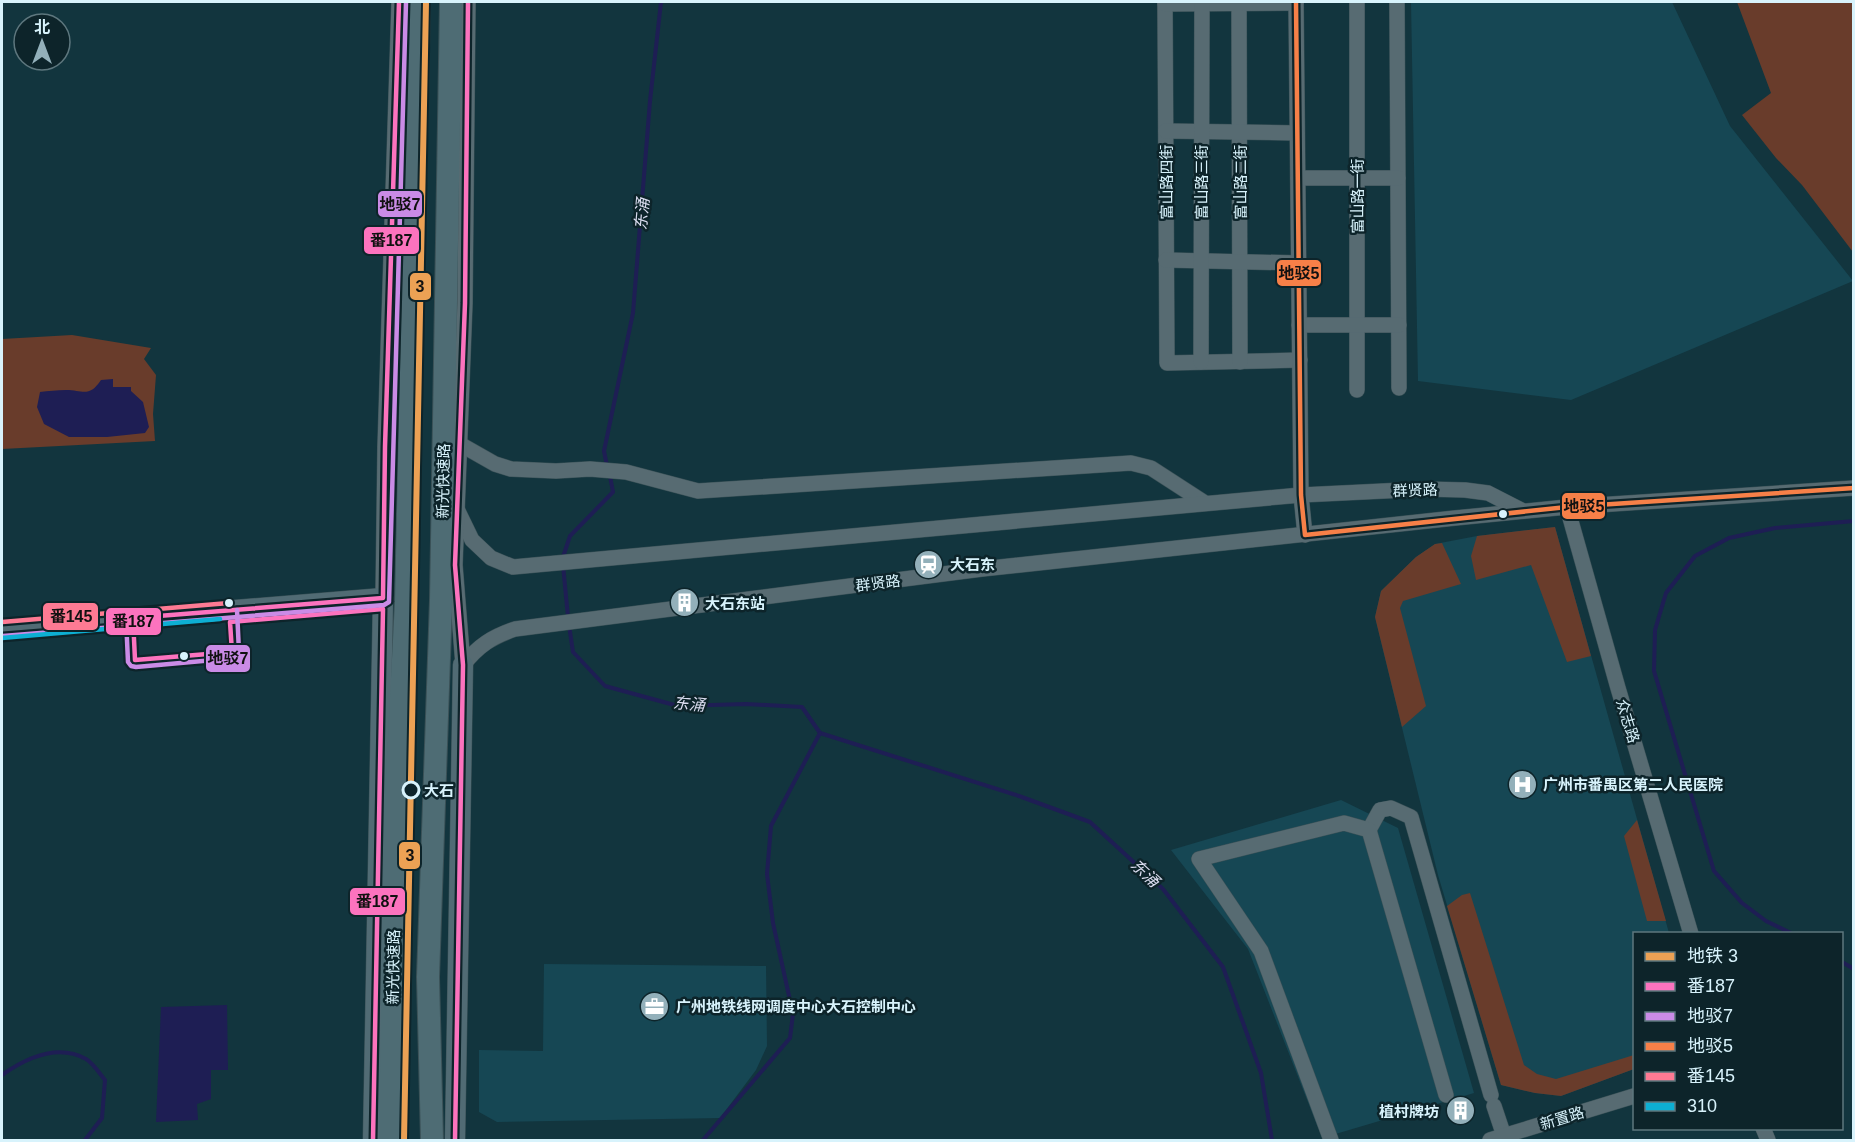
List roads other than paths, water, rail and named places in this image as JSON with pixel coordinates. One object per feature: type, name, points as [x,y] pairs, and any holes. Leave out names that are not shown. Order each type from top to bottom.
[{"type":"highway","name":"新光快速路","points":[[390,1140],[395,813],[406,602],[419,2]]},
{"type":"highway","name":"新光快速路","points":[[432,1140],[428,977],[441,588],[451,2]]},
{"type":"main road","points":[[2,628],[383,603]]},
{"type":"main road","points":[[2,639],[383,603]]},
{"type":"main road","points":[[373,1140],[383,603]]},
{"type":"main road","points":[[454,1140],[463,665]]},
{"type":"street","points":[[383,603],[385,435],[399,2]]},
{"type":"street","points":[[463,665],[455,565],[465,303],[468,2]]},
{"type":"street","name":"富山路二街","points":[[1239,2],[1240,362]]},
{"type":"street","points":[[1165,3],[1296,2],[1301,495],[1305,535]]},
{"type":"street","name":"富山路一街","points":[[1357,2],[1357,390]]},
{"type":"street","points":[[1397,2],[1399,388]]},
{"type":"street","name":"富山路四街","points":[[1165,3],[1167,363],[1201,362]]},
{"type":"street","name":"富山路三街","points":[[1201,362],[1202,3]]},
{"type":"street","points":[[1166,130],[1297,133]]},
{"type":"street","points":[[1298,178],[1398,178]]},
{"type":"street","points":[[1166,260],[1299,262]]},
{"type":"street","points":[[1299,325],[1399,325]]},
{"type":"street","points":[[1201,362],[1300,360]]},
{"type":"street","points":[[458,443],[495,464],[511,468],[626,472],[698,491],[1131,463],[1151,468],[1205,503]]},
{"type":"street","name":"群贤路","points":[[463,665],[493,636],[516,629],[982,569],[1523,511],[1854,488]]},
{"type":"street","name":"群贤路","points":[[456,507],[472,540],[491,558],[513,567],[1301,495],[1425,489],[1465,490],[1488,493],[1523,511]]},
{"type":"street","name":"众志路","points":[[1567,507],[1691,932]]},
{"type":"street","points":[[2,639],[220,619]]},
{"type":"street","points":[[1446,1095],[1369,830],[1380,810],[1391,808],[1411,817],[1493,1101],[1497,1138]]},
{"type":"street","points":[[1330,1140],[1261,951],[1199,859],[1344,823],[1369,830]]},
{"type":"street","name":"新置路","points":[[1497,1138],[1633,1097]]},
{"type":"waterway","name":"东涌","points":[[607,466],[604,451],[633,313],[650,101],[661,2]]},
{"type":"waterway","name":"东涌","points":[[563,557],[570,536],[613,492],[610,476]]},
{"type":"waterway","points":[[1789,932],[1766,921],[1742,903],[1714,871],[1654,671],[1655,630],[1666,593],[1695,556],[1729,538],[1775,528],[1854,521]]},
{"type":"waterway","name":"东涌","points":[[563,565],[568,617]]},
{"type":"waterway","name":"东涌","points":[[569,625],[573,652],[605,686],[678,706],[746,704],[802,707],[820,733],[1019,796],[1090,822],[1163,889],[1223,967],[1261,1073],[1272,1140]]},
{"type":"waterway","points":[[703,1140],[790,1038],[793,1014],[773,923],[767,874],[771,826],[820,733]]},
{"type":"waterway","points":[[1843,963],[1854,969]]},
{"type":"waterway","points":[[2,1075],[31,1058],[53,1053],[75,1054],[89,1061],[105,1080],[102,1118],[85,1140]]},
{"type":"metro line","name":"3","points":[[404,1140],[426,2]]},
{"type":"place","name":"大石东","points":[[929,564]]},
{"type":"place","name":"大石东站","points":[[684,603]]},
{"type":"place","name":"广州市番禺区第二人民医院","points":[[1522,784]]},
{"type":"place","name":"大石","points":[[411,790]]},
{"type":"place","name":"广州地铁线网调度中心大石控制中心","points":[[655,1006]]},
{"type":"place","name":"植村牌坊","points":[[1460,1111]]}]
